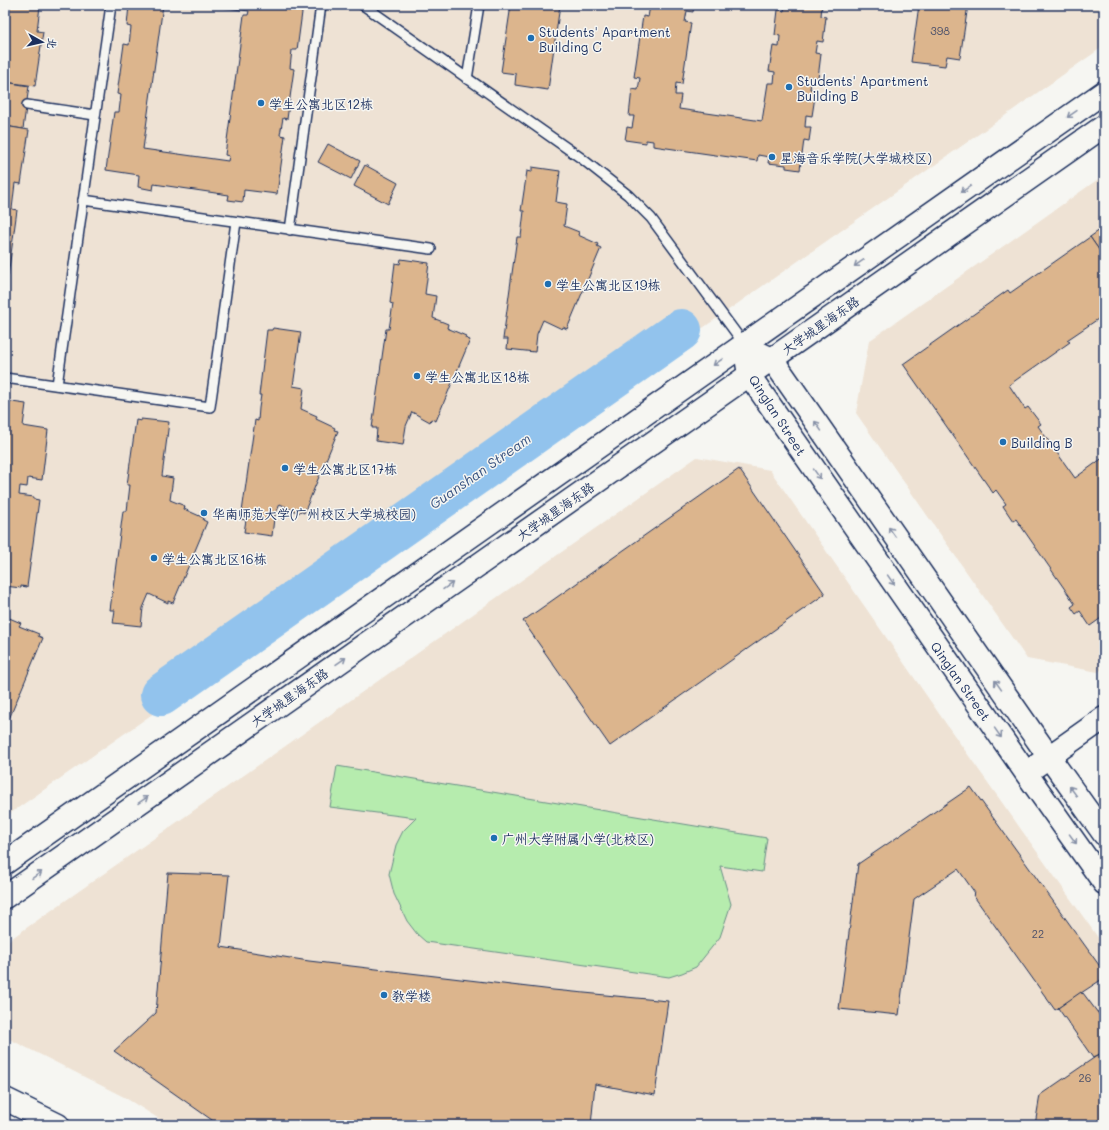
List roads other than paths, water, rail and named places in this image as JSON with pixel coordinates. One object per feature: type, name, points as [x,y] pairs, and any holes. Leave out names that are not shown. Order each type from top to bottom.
[{"type":"main road","points":[[5,863],[1104,92]]},
{"type":"main road","name":"大学城星海东路","points":[[5,897],[1104,126]]},
{"type":"main road","name":"Qinglan Street","points":[[744,344],[772,359],[1104,834]]},
{"type":"main road","name":"Qinglan Street","points":[[744,344],[749,375],[1104,883]]},
{"type":"main road","points":[[1026,773],[1104,718]]},
{"type":"main road","points":[[5,1099],[58,1125]]},
{"type":"lane","points":[[57,385],[111,5]]},
{"type":"lane","points":[[290,230],[321,5]]},
{"type":"lane","points":[[363,5],[581,158],[619,187],[651,218],[744,344]]},
{"type":"lane","points":[[467,79],[479,5]]},
{"type":"lane","points":[[26,105],[95,115]]},
{"type":"lane","points":[[83,200],[431,249]]},
{"type":"lane","points":[[5,378],[210,407],[236,222]]},
{"type":"waterway","name":"Guanshan Stream","points":[[161,695],[681,330]]},
{"type":"place","name":"Students' Apartment Building C","points":[[531,38]]},
{"type":"place","name":"Students' Apartment Building B","points":[[789,87]]},
{"type":"place","name":"学生公寓北区12栋","points":[[261,103]]},
{"type":"place","name":"星海音乐学院(大学城校区)","points":[[772,157]]},
{"type":"place","name":"学生公寓北区19栋","points":[[548,284]]},
{"type":"place","name":"学生公寓北区18栋","points":[[417,376]]},
{"type":"place","name":"Building B","points":[[1003,442]]},
{"type":"place","name":"学生公寓北区17栋","points":[[285,468]]},
{"type":"place","name":"华南师范大学(广州校区大学城校园)","points":[[204,513]]},
{"type":"place","name":"学生公寓北区16栋","points":[[154,558]]},
{"type":"place","name":"广州大学附属小学(北校区)","points":[[494,838]]},
{"type":"place","name":"教学楼","points":[[384,995]]}]
